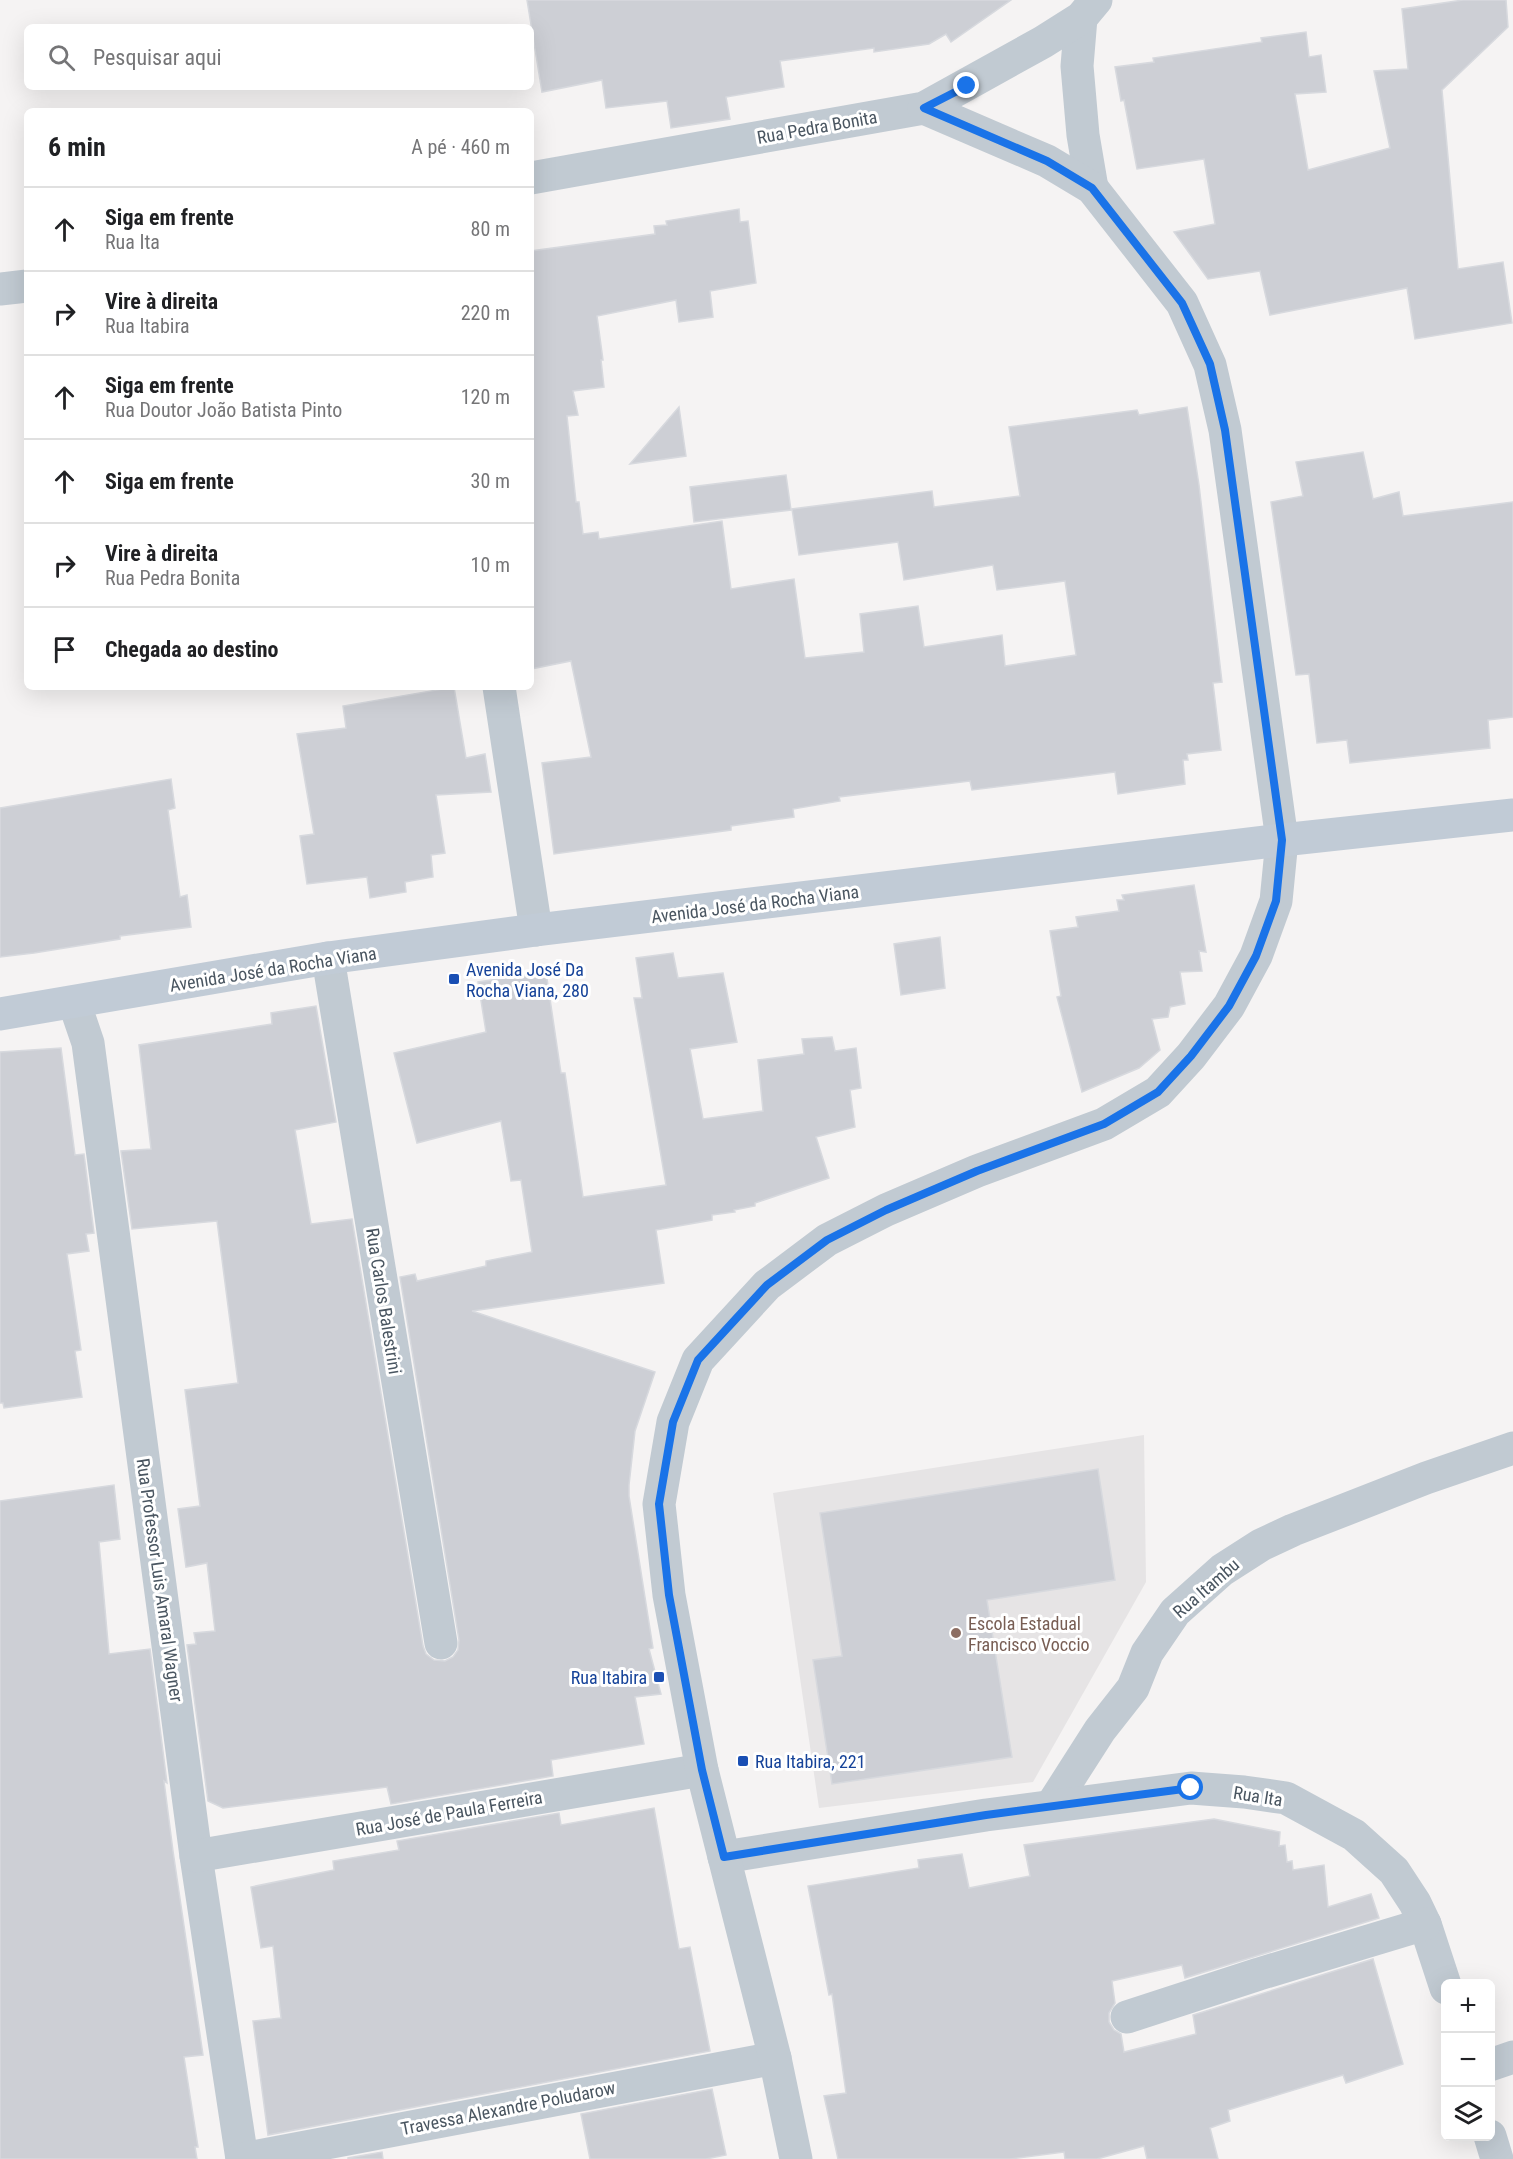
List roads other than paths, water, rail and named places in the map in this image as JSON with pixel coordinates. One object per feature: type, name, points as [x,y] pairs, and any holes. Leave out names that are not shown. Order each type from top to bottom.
[{"type":"street","name":"Rua Pedra Bonita","points":[[534,177],[924,108],[1043,42],[1088,9]]},
{"type":"street","points":[[1088,9],[1077,66],[1083,135],[1092,188]]},
{"type":"street","points":[[796,2159],[775,2058],[702,1770],[669,1595],[659,1504],[673,1422],[698,1360],[767,1285],[827,1240],[886,1210],[977,1171],[1104,1124],[1158,1092],[1191,1056],[1229,1006],[1256,956],[1276,901],[1282,840],[1225,430],[1210,364],[1182,303],[1092,188],[1047,161],[924,108]]},
{"type":"street","points":[[0,290],[24,286]]},
{"type":"street","points":[[499,690],[536,930]]},
{"type":"street","name":"Avenida José da Rocha Viana","points":[[0,1014],[328,958],[536,930],[1282,840],[1513,815]]},
{"type":"street","name":"Rua Carlos Balestrini","points":[[328,958],[441,1643]]},
{"type":"street","name":"Rua Professor Luis Amaral Wagner","points":[[74,1002],[88,1043],[196,1856],[242,2159]]},
{"type":"street","name":"Rua Itambu","points":[[1052,1805],[1100,1730],[1132,1688],[1147,1653],[1176,1612],[1222,1570],[1261,1545],[1293,1530],[1426,1478],[1513,1448]]},
{"type":"street","name":"Rua José de Paula Ferreira","points":[[196,1856],[702,1770]]},
{"type":"street","name":"Rua Ita","points":[[724,1857],[1052,1805],[1191,1788],[1286,1798],[1353,1835],[1394,1871],[1415,1903],[1425,1924],[1443,1979]]},
{"type":"street","points":[[1127,2017],[1425,1924]]},
{"type":"street","points":[[1495,2064],[1513,2057]]},
{"type":"street","name":"Travessa Alexandre Poludarow","points":[[242,2159],[775,2058]]},
{"type":"street","points":[[1492,2141],[1497,2159]]},
{"type":"place","name":"Avenida José Da Rocha Viana, 280","points":[[454,979]]},
{"type":"place","name":"Escola Estadual Francisco Voccio","points":[[956,1633]]},
{"type":"place","name":"Rua Itabira","points":[[659,1677]]},
{"type":"place","name":"Rua Itabira, 221","points":[[743,1761]]}]
